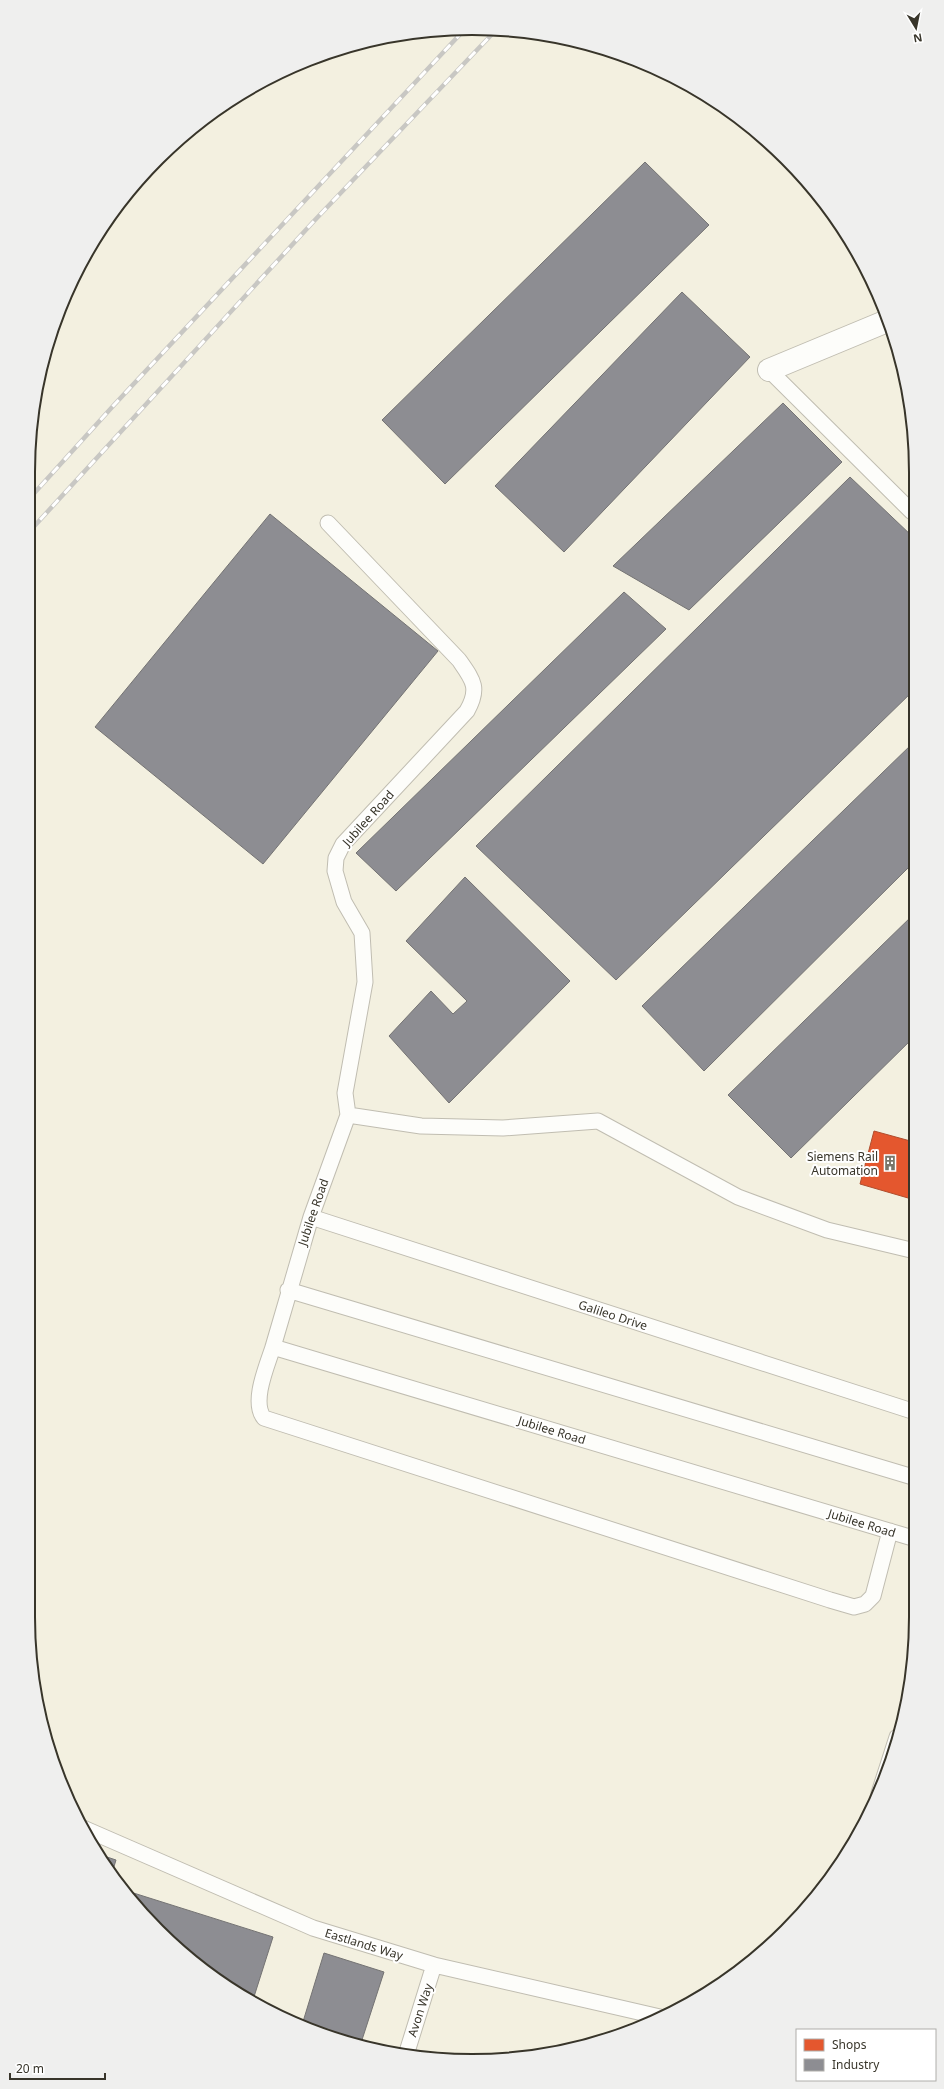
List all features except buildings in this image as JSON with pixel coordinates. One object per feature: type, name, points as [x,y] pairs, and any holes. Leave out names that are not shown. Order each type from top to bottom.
[{"type":"street","points":[[769,370],[883,324]]},
{"type":"lane","points":[[769,370],[909,509]]},
{"type":"lane","name":"Jubilee Road","points":[[328,523],[459,660],[472,679],[474,698],[467,711],[343,844],[336,858],[335,871],[344,902],[362,933],[365,982],[345,1093],[348,1115],[311,1217],[288,1290],[273,1347],[909,1537]]},
{"type":"lane","points":[[348,1115],[421,1126],[503,1128],[598,1121],[738,1197],[827,1230],[909,1250]]},
{"type":"lane","name":"Galileo Drive","points":[[311,1217],[909,1410]]},
{"type":"lane","points":[[288,1290],[909,1476]]},
{"type":"lane","points":[[273,1347],[258,1400],[259,1412],[264,1418],[830,1600],[854,1607],[865,1604],[873,1596],[890,1531]]},
{"type":"lane","name":"Eastlands Way","points":[[92,1832],[313,1928],[434,1965],[652,2015]]},
{"type":"lane","name":"Avon Way","points":[[408,2049],[434,1965]]},
{"type":"railway","points":[[35,492],[114,405],[459,35]]},
{"type":"railway","points":[[35,525],[314,221],[491,36]]},
{"type":"place","name":"Siemens Rail Automation","points":[[890,1163]]}]
